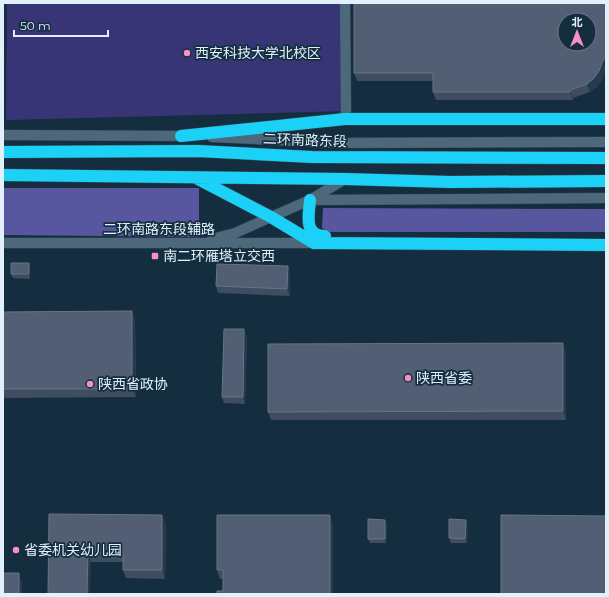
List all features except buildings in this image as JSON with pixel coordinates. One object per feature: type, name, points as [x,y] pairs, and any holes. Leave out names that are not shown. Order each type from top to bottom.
[{"type":"highway","points":[[181,136],[345,119],[606,119]]},
{"type":"highway","name":"二环南路东段","points":[[3,152],[198,151],[312,156],[606,158]]},
{"type":"highway","points":[[3,176],[345,179],[450,182],[606,181]]},
{"type":"highway","points":[[193,177],[271,218],[314,243],[606,245]]},
{"type":"highway","points":[[310,200],[309,227],[312,232],[320,236],[606,237]]},
{"type":"main road","points":[[345,3],[345,119]]},
{"type":"main road","points":[[3,135],[181,136],[337,143],[606,142]]},
{"type":"main road","points":[[195,243],[235,233],[271,218],[310,200],[345,179]]},
{"type":"main road","points":[[310,200],[606,198]]},
{"type":"main road","name":"二环南路东段辅路","points":[[3,243],[314,243]]},
{"type":"shaded area","name":"西安科技大学北校区","points":[[7,3],[345,3],[346,111],[6,120]]},
{"type":"shaded area","points":[[3,188],[199,188],[199,237],[3,235]]},
{"type":"shaded area","points":[[323,208],[606,209],[606,232],[327,232],[322,228]]},
{"type":"place","name":"西安科技大学北校区","points":[[187,53]]},
{"type":"place","name":"南二环雁塔立交西","points":[[155,256]]},
{"type":"place","name":"陕西省委","points":[[408,378]]},
{"type":"place","name":"陕西省政协","points":[[90,384]]},
{"type":"place","name":"省委机关幼儿园","points":[[16,550]]}]
